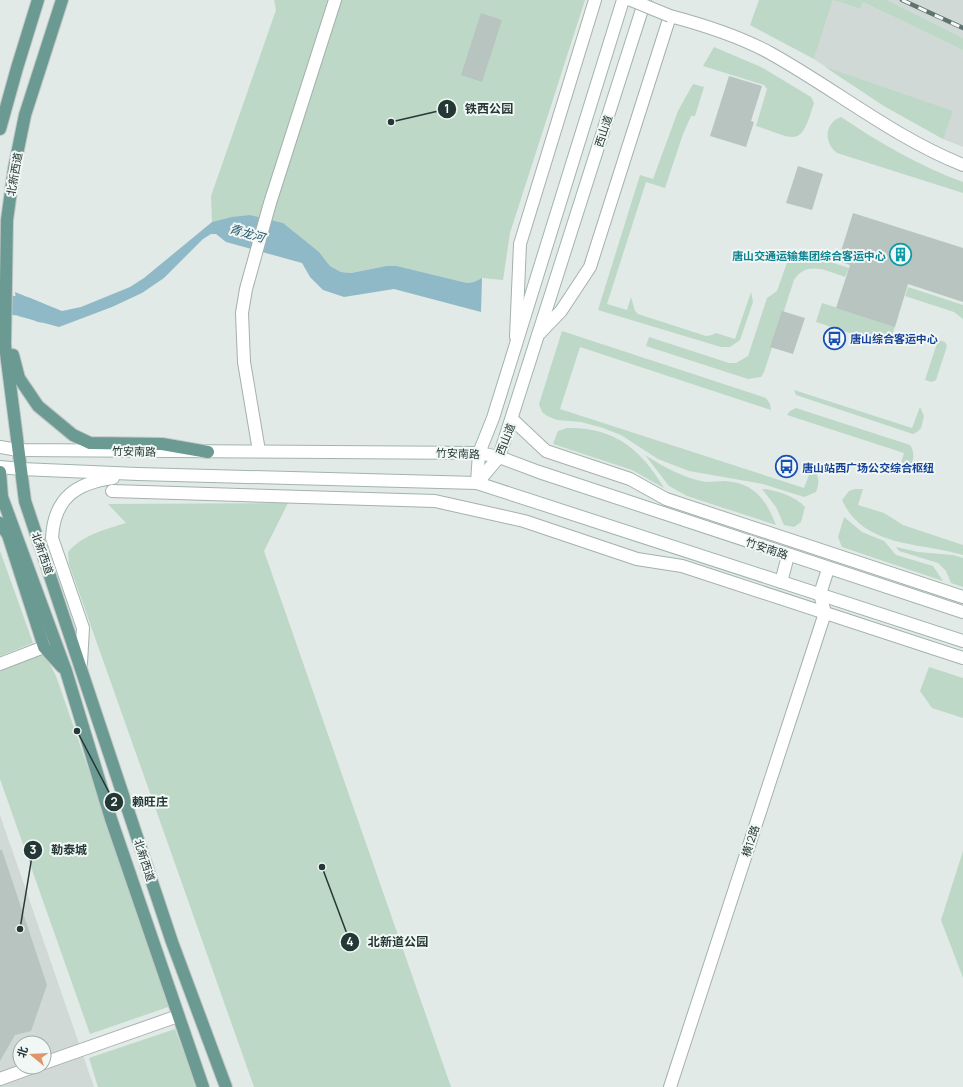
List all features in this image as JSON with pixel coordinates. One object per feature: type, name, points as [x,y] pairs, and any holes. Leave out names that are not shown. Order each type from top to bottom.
[{"type":"main road","points":[[0,129],[38,0]]},
{"type":"main road","name":"北新西道","points":[[62,0],[25,115],[14,169],[7,220],[5,266],[5,345],[25,500],[172,942],[226,1087]]},
{"type":"main road","points":[[6,330],[19,378],[29,395],[38,406],[73,435],[90,443],[162,444],[208,452]]},
{"type":"main road","name":"北新西道","points":[[0,472],[2,497],[66,671],[111,819],[178,1016],[204,1087]]},
{"type":"main road","points":[[0,523],[8,535],[44,647],[66,671]]},
{"type":"street","points":[[259,451],[244,362],[242,314],[252,261],[335,0]]},
{"type":"street","points":[[516,348],[520,244],[596,0]]},
{"type":"street","name":"西山道","points":[[477,482],[479,453],[493,418],[516,348],[623,0]]},
{"type":"street","points":[[631,0],[670,16],[737,38],[769,53],[912,142],[963,165]]},
{"type":"street","name":"西山道","points":[[477,482],[499,457],[645,0]]},
{"type":"street","points":[[538,334],[561,311],[590,267],[670,16]]},
{"type":"street","points":[[512,419],[546,451],[630,479],[666,499],[963,597]]},
{"type":"street","name":"竹安南路","points":[[0,447],[18,450],[479,453],[499,457],[547,475],[788,556],[963,612]]},
{"type":"street","name":"竹安南路","points":[[0,467],[138,474],[477,482],[963,641]]},
{"type":"street","points":[[80,663],[83,628],[52,538],[55,515],[61,503],[80,487],[100,480],[138,474]]},
{"type":"street","points":[[112,491],[435,501],[524,521],[637,559],[682,566],[963,658]]},
{"type":"street","points":[[781,582],[788,556]]},
{"type":"street","points":[[825,613],[820,594],[828,569]]},
{"type":"street","name":"横12路","points":[[670,1087],[825,613]]},
{"type":"street","points":[[0,664],[44,647]]},
{"type":"street","points":[[52,1060],[178,1016]]},
{"type":"street","points":[[0,1079],[12,1075]]},
{"type":"shaded area","points":[[833,0],[859,9],[863,2],[963,50],[963,147],[943,139],[884,106],[814,59]]},
{"type":"shaded area","points":[[887,0],[963,0],[963,38]]},
{"type":"shaded area","points":[[0,815],[94,1087],[0,1087]]},
{"type":"green space","points":[[274,0],[585,0],[510,233],[503,280],[482,278],[474,282],[467,283],[397,266],[386,266],[351,273],[341,272],[330,266],[319,252],[250,215],[212,222],[211,196],[276,10]]},
{"type":"green space","points":[[759,0],[833,0],[814,59],[750,25]]},
{"type":"green space","points":[[833,0],[887,0],[963,38],[963,50],[863,2],[860,9]]},
{"type":"green space","points":[[714,47],[761,67],[811,97],[814,103],[805,128],[800,134],[795,137],[789,137],[756,126],[767,89],[764,85],[703,66]]},
{"type":"green space","points":[[825,67],[953,111],[943,139],[884,106]]},
{"type":"green space","points":[[693,84],[704,87],[695,116],[691,116],[683,134],[665,188],[646,182],[607,304],[627,310],[631,297],[635,311],[638,314],[706,336],[716,333],[735,339],[751,292],[753,302],[740,340],[730,347],[721,347],[598,310],[640,175],[653,179],[678,111]]},
{"type":"green space","points":[[841,117],[900,153],[931,169],[963,182],[963,193],[837,153],[830,144],[828,134],[831,124]]},
{"type":"green space","points":[[800,252],[849,268],[845,277],[824,270],[811,269],[805,270],[794,280],[764,372],[761,377],[748,379],[646,346],[649,337],[729,363],[736,363],[748,356],[767,298],[777,291],[789,257],[794,253]]},
{"type":"green space","points":[[908,287],[963,305],[963,319],[954,312],[905,296]]},
{"type":"green space","points":[[822,303],[895,326],[889,346],[816,322]]},
{"type":"green space","points":[[562,331],[766,398],[770,404],[771,410],[580,347],[560,409],[804,488],[812,467],[818,479],[816,492],[804,497],[763,484],[689,471],[658,459],[621,435],[603,428],[581,422],[557,420],[547,416],[542,412],[539,404]]},
{"type":"green space","points":[[938,340],[945,342],[947,346],[936,380],[932,382],[925,380]]},
{"type":"green space","points":[[794,390],[912,428],[920,407],[924,416],[921,428],[913,434],[796,395]]},
{"type":"green space","points":[[796,408],[910,445],[913,454],[912,463],[910,467],[898,474],[904,453],[787,415],[790,411]]},
{"type":"green space","points":[[567,428],[599,431],[624,443],[646,462],[664,488],[632,470],[553,444],[558,431]]},
{"type":"green space","points":[[645,455],[667,468],[689,478],[706,482],[735,482],[752,489],[758,494],[768,508],[776,525],[687,496],[669,486]]},
{"type":"green space","points":[[762,489],[773,490],[785,494],[801,503],[805,507],[801,522],[794,527],[784,525],[776,507]]},
{"type":"green space","points":[[863,489],[858,505],[884,513],[903,525],[963,545],[963,555],[895,541],[864,527],[852,516],[842,500],[849,491]]},
{"type":"green space","points":[[288,503],[264,551],[451,1087],[254,1087],[69,564],[68,552],[74,546],[95,533],[126,523],[108,504]]},
{"type":"green space","points":[[844,517],[862,532],[884,541],[896,555],[933,566],[943,581],[842,547],[838,537]]},
{"type":"green space","points":[[896,547],[918,552],[953,555],[963,558],[963,587],[951,583],[946,571],[938,563],[899,551]]},
{"type":"green space","points":[[0,551],[33,643],[0,656]]},
{"type":"green space","points":[[41,654],[45,655],[56,676],[171,1006],[90,1034],[0,779],[0,669]]},
{"type":"green space","points":[[929,667],[963,678],[963,718],[932,708],[920,691]]},
{"type":"green space","points":[[963,851],[963,978],[941,920]]},
{"type":"green space","points":[[175,1029],[197,1087],[98,1087],[89,1058]]},
{"type":"water","points":[[250,215],[283,223],[319,252],[330,266],[341,272],[351,273],[386,266],[397,266],[467,283],[474,282],[482,278],[481,312],[394,289],[344,297],[323,290],[310,277],[302,263],[226,242],[216,234],[211,234],[203,239],[164,278],[142,293],[112,307],[59,327],[18,316],[15,292],[62,311],[81,307],[130,287],[144,278],[212,222],[232,217]]},
{"type":"building","points":[[481,13],[502,20],[482,82],[461,75]]},
{"type":"building","points":[[729,76],[762,86],[751,121],[754,122],[746,147],[710,136]]},
{"type":"building","points":[[798,166],[823,174],[812,210],[786,203]]},
{"type":"building","name":"唐山交通运输集团综合客运中心","points":[[853,213],[963,248],[963,302],[908,284],[895,327],[836,308],[850,265],[838,261]]},
{"type":"building","points":[[782,311],[805,318],[793,354],[770,347]]},
{"type":"building","points":[[0,850],[2,850],[47,985],[31,1031],[12,1035],[12,1040],[0,1061]]},
{"type":"waterway","name":"青龙河","points":[[0,304],[27,307],[41,313]]},
{"type":"railway","points":[[902,0],[963,28]]},
{"type":"place","name":"铁西公园","points":[[391,122]]},
{"type":"place","name":"唐山交通运输集团综合客运中心","points":[[901,255]]},
{"type":"place","name":"唐山综合客运中心","points":[[834,338]]},
{"type":"place","name":"唐山站西广场公交综合枢纽","points":[[786,467]]},
{"type":"place","name":"赖旺庄","points":[[77,731]]},
{"type":"place","name":"北新道公园","points":[[322,867]]},
{"type":"place","name":"勒泰城","points":[[20,929]]}]
